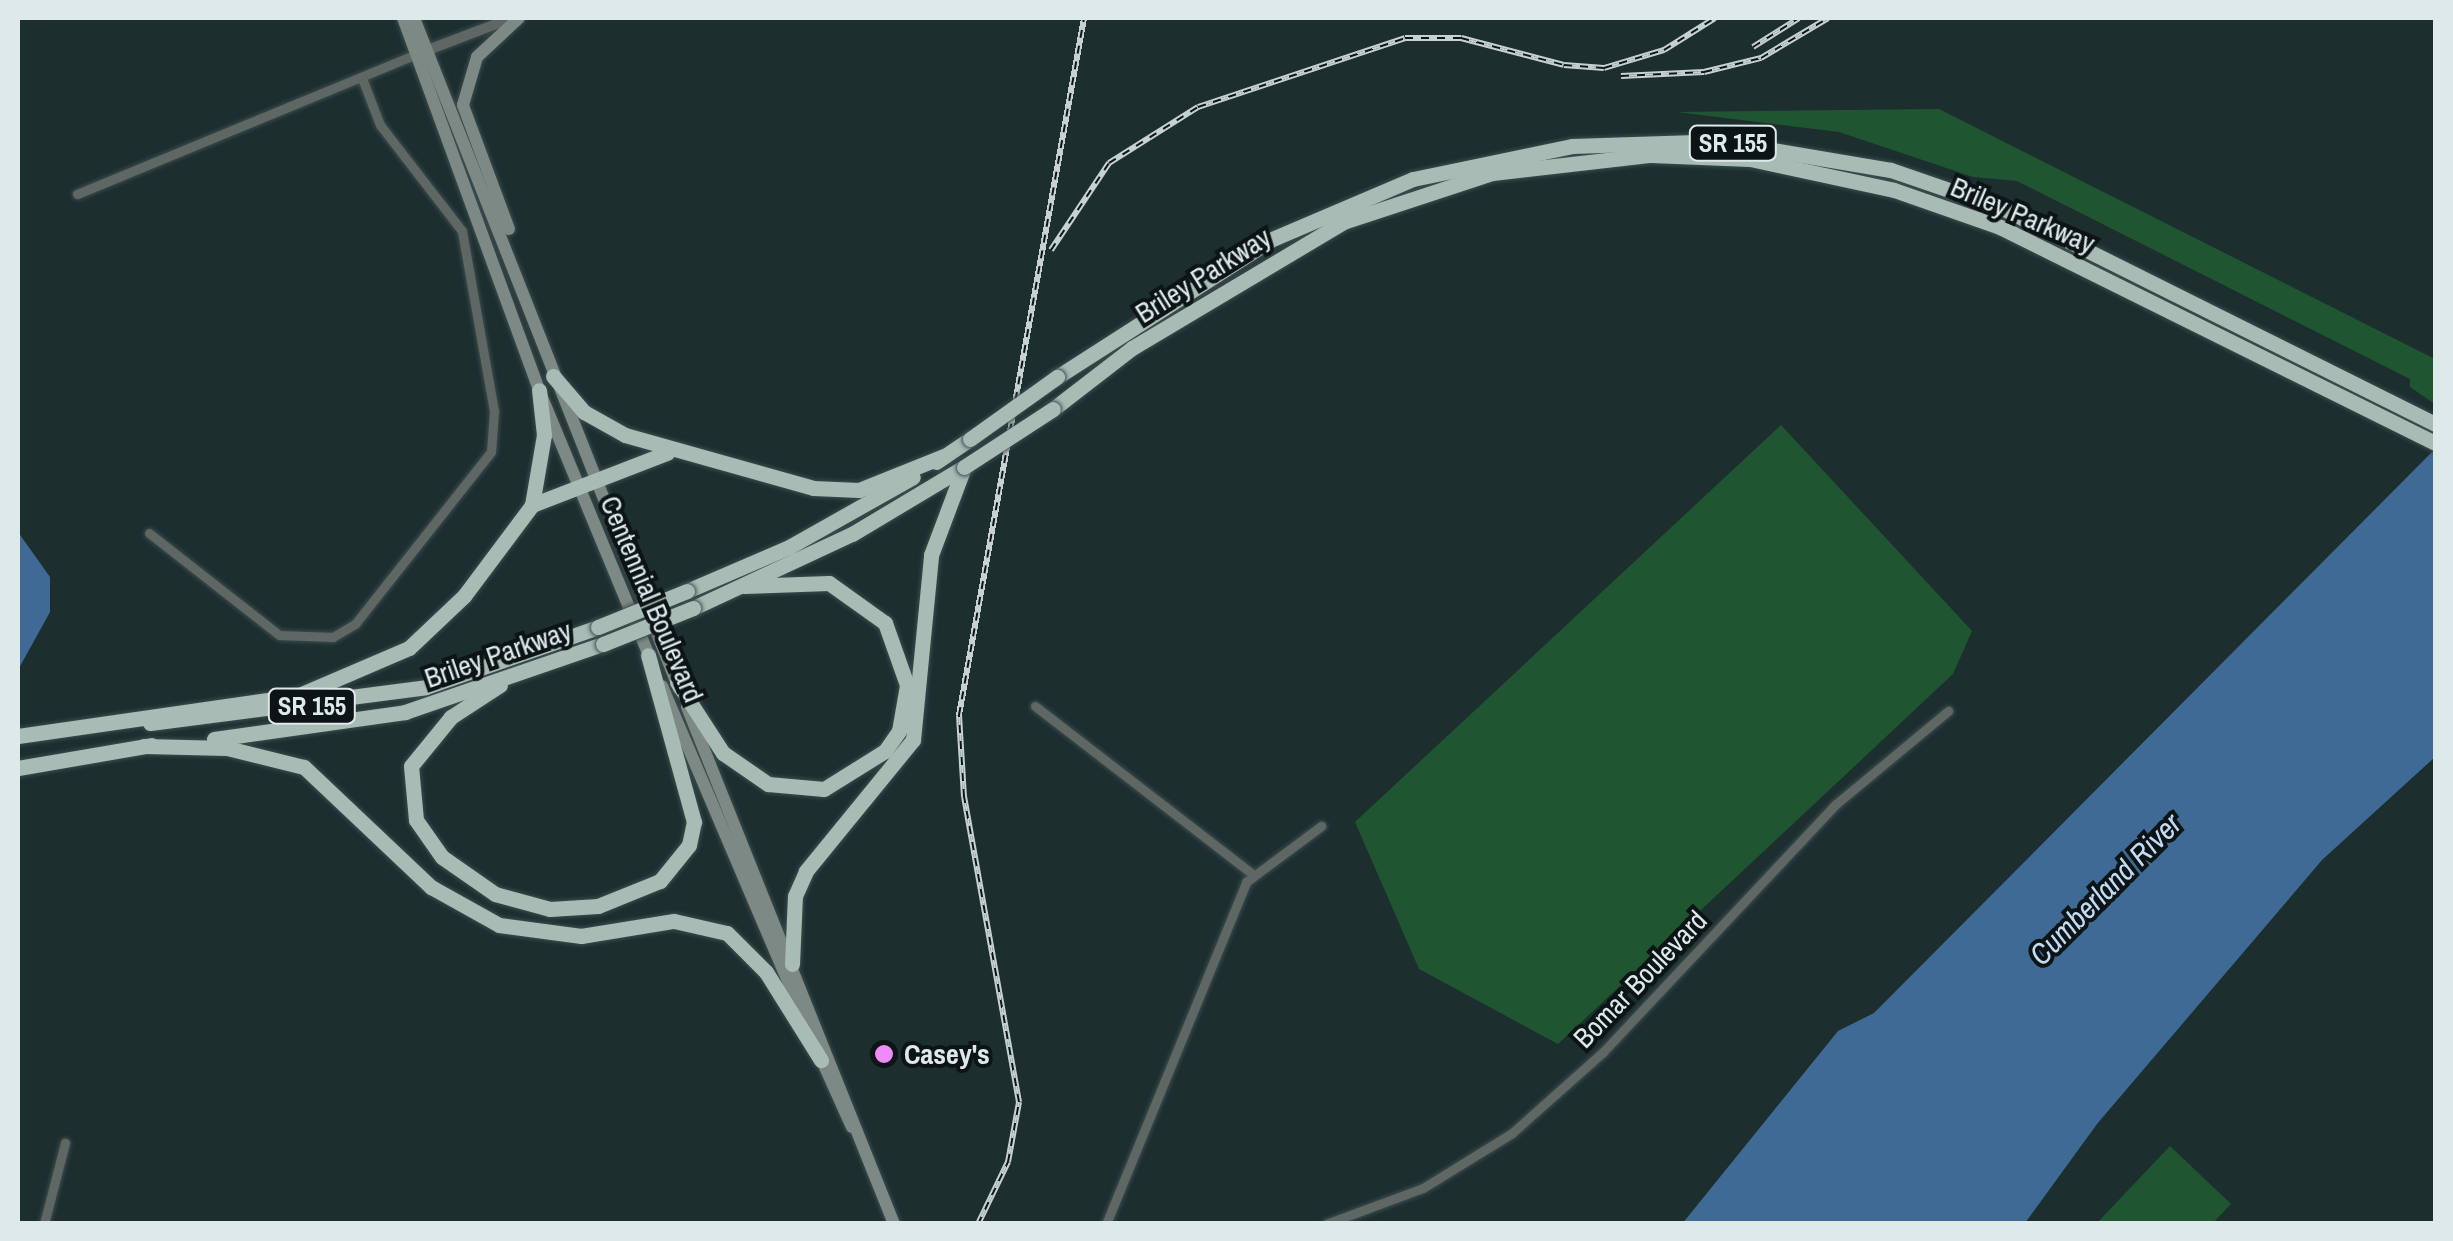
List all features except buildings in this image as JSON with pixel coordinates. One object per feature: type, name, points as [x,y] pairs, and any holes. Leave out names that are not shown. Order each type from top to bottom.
[{"type":"highway","name":"Briley Parkway","points":[[18,744],[387,694],[480,671],[598,627],[851,516],[1270,240],[1413,179],[1572,146],[1719,141],[1891,170],[2004,209],[2436,424]]},
{"type":"highway","name":"Briley Parkway","points":[[18,768],[144,746],[320,729],[500,685],[693,608],[744,586],[964,467],[1052,409],[1132,348],[1342,222],[1492,173],[1651,155],[1750,160],[1894,190],[2000,227],[2436,443]]},
{"type":"highway","points":[[553,376],[605,426],[676,454],[836,491],[885,482],[944,456]]},
{"type":"highway","points":[[18,736],[297,696],[373,667],[409,648],[464,596],[532,506],[544,435],[539,390]]},
{"type":"highway","points":[[532,506],[656,453],[676,454]]},
{"type":"highway","points":[[792,964],[795,896],[806,871],[913,740],[931,555],[964,467]]},
{"type":"highway","points":[[676,682],[723,753],[768,784],[824,790],[886,751],[899,731],[907,685],[885,623],[828,583],[744,586]]},
{"type":"highway","points":[[500,685],[452,716],[411,766],[416,820],[442,857],[494,894],[550,909],[598,906],[660,881],[689,845],[694,822],[648,655]]},
{"type":"highway","points":[[144,746],[227,748],[304,767],[431,887],[498,924],[580,936],[674,920],[728,934],[766,972],[822,1060]]},
{"type":"main road","name":"Centennial Boulevard","points":[[403,18],[578,486],[822,1060],[867,1151]]},
{"type":"main road","name":"Centennial Boulevard","points":[[414,18],[517,266],[553,376],[894,1224]]},
{"type":"main road","points":[[516,18],[477,56],[463,104],[506,215],[517,266]]},
{"type":"street","points":[[77,194],[415,55],[516,18]]},
{"type":"street","points":[[149,533],[279,634],[333,637],[354,624],[492,452],[494,412],[462,230],[380,125],[362,78]]},
{"type":"street","points":[[1035,706],[1252,874]]},
{"type":"street","name":"Bomar Boulevard","points":[[1326,1224],[1424,1188],[1512,1133],[1603,1052],[1836,804],[1948,711]]},
{"type":"street","points":[[1106,1224],[1252,874],[1321,826]]},
{"type":"street","points":[[44,1224],[66,1143]]},
{"type":"green space","points":[[1939,109],[2435,359],[2435,404],[2410,387],[2410,379],[2017,181],[1973,177],[1839,132],[1677,112]]},
{"type":"green space","points":[[1781,425],[1972,631],[1953,674],[1558,1044],[1419,969],[1355,822]]},
{"type":"green space","points":[[2170,1146],[2231,1204],[2213,1223],[2097,1223]]},
{"type":"water","name":"Cumberland River","points":[[2435,449],[2435,757],[2322,860],[2097,1124],[2025,1223],[1682,1224],[1838,1031],[1874,1013]]},
{"type":"water","points":[[18,532],[50,577],[50,612],[18,670]]},
{"type":"railway","points":[[978,1224],[1008,1162],[1019,1102],[964,797],[959,715],[1084,18]]},
{"type":"railway","points":[[1051,250],[1109,163],[1198,107],[1405,38],[1461,38],[1564,65],[1604,68],[1664,50],[1715,18]]},
{"type":"railway","points":[[1753,47],[1799,18]]},
{"type":"railway","points":[[1621,76],[1704,72],[1761,58],[1828,18]]},
{"type":"place","name":"Casey's","points":[[884,1054]]}]
